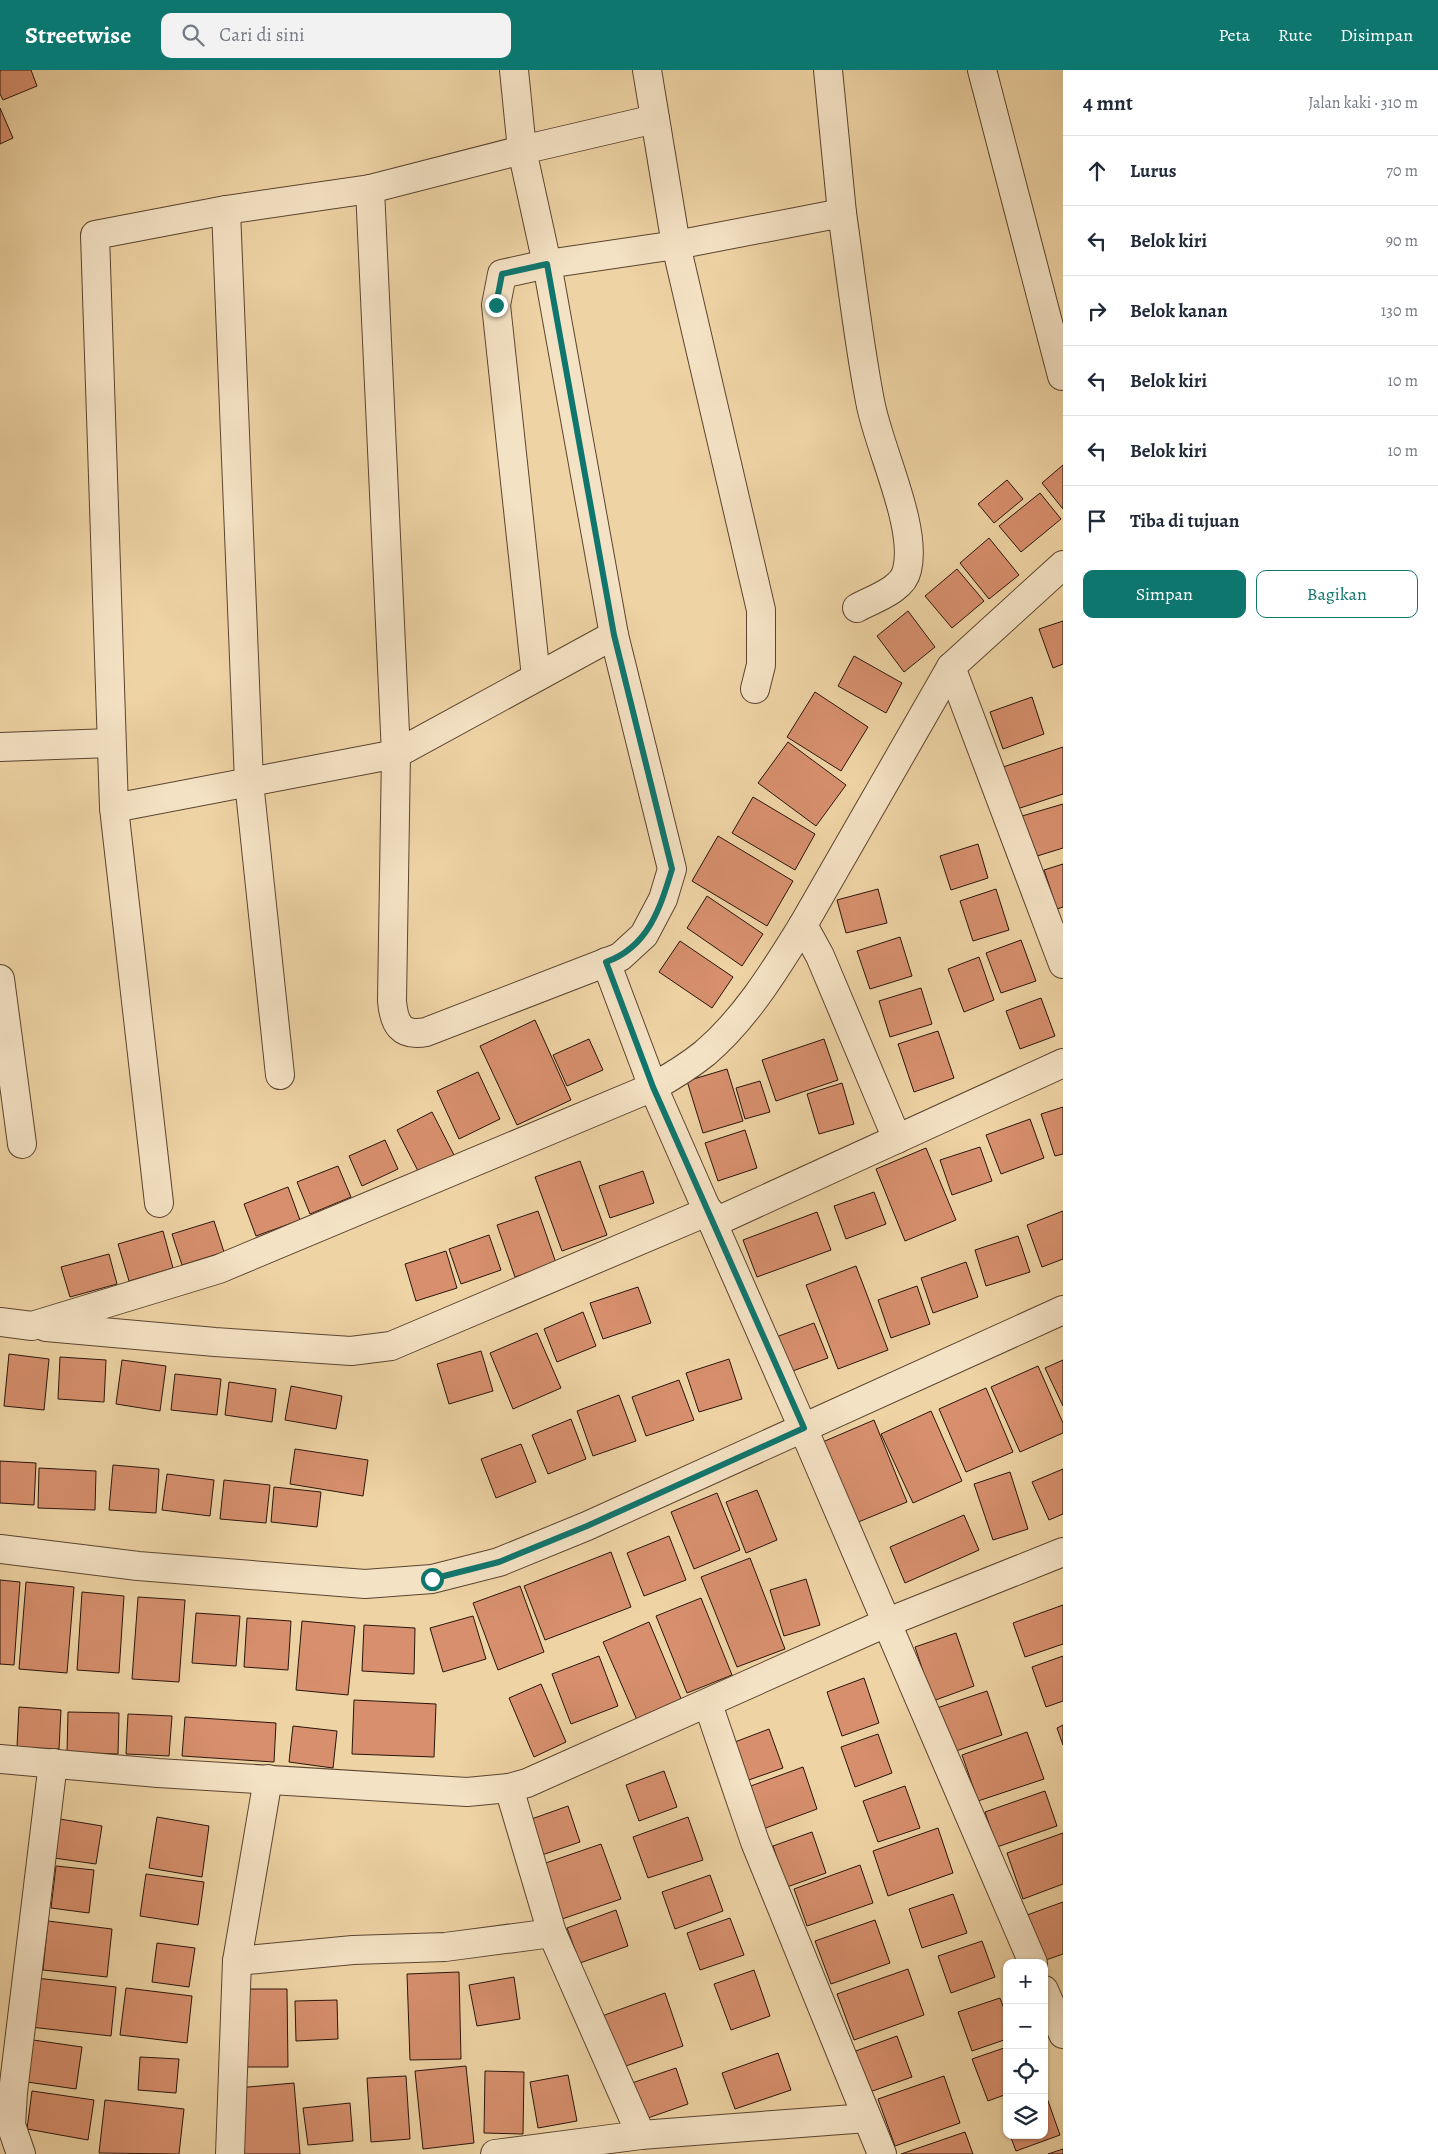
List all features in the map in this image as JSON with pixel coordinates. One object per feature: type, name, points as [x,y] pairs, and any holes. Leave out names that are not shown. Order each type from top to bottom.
[{"type":"street","points":[[370,189],[396,754],[392,1001],[393,1014],[397,1022],[405,1032],[416,1034],[426,1032],[620,957],[644,935],[663,899],[672,869],[614,635],[547,264],[522,150],[514,70]]},
{"type":"street","points":[[647,70],[676,245],[761,610],[761,665],[755,689]]},
{"type":"street","points":[[828,70],[842,213],[870,402],[906,524],[909,554],[907,572],[898,585],[857,608]]},
{"type":"street","points":[[982,70],[1062,376]]},
{"type":"street","points":[[159,1203],[114,808],[95,235],[226,210],[370,189],[522,150],[655,120]]},
{"type":"street","points":[[226,210],[249,782],[280,1075]]},
{"type":"street","points":[[536,677],[496,305],[502,274],[547,264],[676,245],[842,213]]},
{"type":"street","points":[[32,1326],[220,1269],[653,1087],[684,1069],[705,1053],[750,1005],[803,925],[951,667],[1063,565]]},
{"type":"street","points":[[114,808],[396,754],[614,635]]},
{"type":"street","points":[[951,667],[1063,964]]},
{"type":"street","points":[[0,747],[112,743]]},
{"type":"street","points":[[803,925],[820,956],[897,1139]]},
{"type":"street","points":[[606,962],[653,1087],[804,1428],[1031,1959]]},
{"type":"street","points":[[0,978],[22,1144]]},
{"type":"street","points":[[0,1322],[216,1342],[342,1350],[391,1346],[711,1217],[897,1139],[1063,1063]]},
{"type":"street","points":[[0,1549],[138,1566],[365,1584],[432,1579],[499,1562],[578,1530],[1063,1310]]},
{"type":"street","points":[[0,1759],[158,1773],[467,1792],[509,1788],[527,1783],[559,1767],[708,1704],[888,1622],[1063,1552]]},
{"type":"street","points":[[708,1704],[755,1842],[882,2154]]},
{"type":"street","points":[[21,2154],[11,2125],[13,2092],[53,1763]]},
{"type":"street","points":[[230,2154],[236,1961],[268,1779]]},
{"type":"street","points":[[509,1788],[552,1933],[642,2135]]},
{"type":"street","points":[[236,1961],[353,1950],[445,1947],[552,1933]]},
{"type":"street","points":[[1048,1999],[1063,2034]]},
{"type":"street","points":[[494,2154],[642,2135],[867,2118]]},
{"type":"building","points":[[0,70],[31,70],[37,86],[3,100],[0,94]]},
{"type":"building","points":[[0,108],[13,138],[0,144]]},
{"type":"building","points":[[1063,465],[1063,509],[1042,483]]},
{"type":"building","points":[[1007,480],[1023,499],[994,523],[978,504]]},
{"type":"building","points":[[1040,493],[1061,519],[1021,552],[999,526]]},
{"type":"building","points":[[989,538],[1019,575],[989,599],[960,563]]},
{"type":"building","points":[[957,569],[984,601],[952,628],[925,596]]},
{"type":"building","points":[[908,611],[935,647],[904,672],[877,636]]},
{"type":"building","points":[[1063,621],[1063,664],[1053,668],[1039,629]]},
{"type":"building","points":[[854,656],[902,683],[886,713],[838,686]]},
{"type":"building","points":[[815,692],[868,727],[841,771],[787,737]]},
{"type":"building","points":[[1032,697],[1044,734],[1003,749],[990,712]]},
{"type":"building","points":[[788,742],[846,785],[816,826],[758,783]]},
{"type":"building","points":[[1063,747],[1063,794],[1011,811],[997,769]]},
{"type":"building","points":[[753,797],[815,834],[795,870],[732,833]]},
{"type":"building","points":[[1063,804],[1063,848],[1034,857],[1022,816]]},
{"type":"building","points":[[718,836],[793,881],[767,926],[692,881]]},
{"type":"building","points":[[978,844],[988,878],[951,890],[940,856]]},
{"type":"building","points":[[1063,864],[1063,907],[1057,909],[1044,870]]},
{"type":"building","points":[[878,889],[887,923],[846,933],[837,900]]},
{"type":"building","points":[[996,889],[1009,930],[973,941],[960,901]]},
{"type":"building","points":[[707,896],[763,934],[742,966],[687,928]]},
{"type":"building","points":[[900,937],[912,976],[870,989],[857,951]]},
{"type":"building","points":[[1021,940],[1036,981],[1001,993],[986,953]]},
{"type":"building","points":[[680,941],[733,977],[712,1008],[659,972]]},
{"type":"building","points":[[979,957],[994,1000],[964,1012],[948,969]]},
{"type":"building","points":[[921,988],[932,1024],[890,1037],[879,1001]]},
{"type":"building","points":[[1041,998],[1055,1036],[1020,1049],[1006,1011]]},
{"type":"building","points":[[535,1020],[571,1100],[517,1125],[480,1046]]},
{"type":"building","points":[[938,1031],[954,1078],[914,1092],[898,1044]]},
{"type":"building","points":[[589,1039],[603,1070],[567,1086],[553,1055]]},
{"type":"building","points":[[824,1039],[838,1080],[776,1101],[762,1060]]},
{"type":"building","points":[[727,1069],[743,1121],[703,1133],[687,1081]]},
{"type":"building","points":[[478,1072],[500,1119],[459,1139],[437,1091]]},
{"type":"building","points":[[760,1081],[770,1112],[745,1119],[736,1088]]},
{"type":"building","points":[[842,1083],[854,1124],[819,1134],[807,1094]]},
{"type":"building","points":[[1063,1107],[1063,1154],[1055,1156],[1041,1114]]},
{"type":"building","points":[[432,1112],[454,1155],[419,1173],[397,1130]]},
{"type":"building","points":[[1030,1119],[1044,1158],[1001,1174],[986,1135]]},
{"type":"building","points":[[745,1130],[757,1168],[718,1181],[705,1143]]},
{"type":"building","points":[[385,1140],[398,1169],[362,1186],[349,1156]]},
{"type":"building","points":[[980,1147],[992,1181],[952,1195],[940,1160]]},
{"type":"building","points":[[926,1148],[956,1220],[905,1241],[876,1169]]},
{"type":"building","points":[[580,1161],[607,1235],[562,1251],[535,1177]]},
{"type":"building","points":[[338,1166],[351,1197],[310,1214],[297,1182]]},
{"type":"building","points":[[643,1171],[654,1203],[610,1218],[599,1186]]},
{"type":"building","points":[[288,1187],[300,1220],[256,1236],[244,1204]]},
{"type":"building","points":[[874,1192],[886,1224],[846,1239],[834,1206]]},
{"type":"building","points":[[538,1211],[556,1263],[515,1277],[497,1225]]},
{"type":"building","points":[[1063,1211],[1063,1259],[1042,1267],[1027,1225]]},
{"type":"building","points":[[817,1212],[831,1250],[757,1277],[743,1240]]},
{"type":"building","points":[[214,1221],[224,1252],[182,1265],[172,1234]]},
{"type":"building","points":[[163,1231],[173,1268],[129,1281],[118,1244]]},
{"type":"building","points":[[489,1235],[501,1270],[461,1284],[449,1249]]},
{"type":"building","points":[[1018,1236],[1030,1272],[986,1286],[975,1250]]},
{"type":"building","points":[[446,1251],[457,1288],[416,1301],[405,1264]]},
{"type":"building","points":[[109,1254],[117,1284],[70,1297],[61,1267]]},
{"type":"building","points":[[966,1262],[978,1297],[933,1313],[921,1278]]},
{"type":"building","points":[[856,1266],[888,1350],[838,1369],[806,1285]]},
{"type":"building","points":[[917,1286],[930,1324],[891,1338],[878,1300]]},
{"type":"building","points":[[638,1287],[651,1323],[603,1339],[590,1303]]},
{"type":"building","points":[[583,1312],[596,1346],[557,1362],[544,1329]]},
{"type":"building","points":[[814,1323],[828,1358],[790,1372],[776,1337]]},
{"type":"building","points":[[537,1333],[561,1388],[513,1409],[490,1353]]},
{"type":"building","points":[[481,1351],[493,1391],[449,1404],[437,1364]]},
{"type":"building","points":[[9,1354],[49,1359],[44,1410],[4,1406]]},
{"type":"building","points":[[60,1357],[106,1360],[104,1402],[58,1399]]},
{"type":"building","points":[[729,1359],[742,1399],[699,1412],[686,1373]]},
{"type":"building","points":[[122,1360],[166,1366],[160,1411],[116,1404]]},
{"type":"building","points":[[1063,1360],[1063,1406],[1045,1368]]},
{"type":"building","points":[[1038,1366],[1063,1423],[1063,1433],[1020,1452],[991,1387]]},
{"type":"building","points":[[175,1374],[221,1379],[217,1415],[171,1410]]},
{"type":"building","points":[[679,1380],[694,1420],[646,1436],[632,1397]]},
{"type":"building","points":[[229,1382],[276,1389],[272,1422],[225,1415]]},
{"type":"building","points":[[291,1386],[342,1396],[336,1429],[285,1420]]},
{"type":"building","points":[[986,1388],[1013,1452],[966,1472],[939,1409]]},
{"type":"building","points":[[619,1395],[636,1441],[593,1456],[577,1411]]},
{"type":"building","points":[[931,1411],[962,1481],[913,1503],[881,1434]]},
{"type":"building","points":[[571,1419],[586,1459],[548,1474],[532,1435]]},
{"type":"building","points":[[874,1420],[907,1502],[851,1525],[818,1444]]},
{"type":"building","points":[[521,1444],[536,1482],[496,1498],[481,1459]]},
{"type":"building","points":[[295,1449],[368,1460],[363,1496],[290,1484]]},
{"type":"building","points":[[0,1461],[36,1463],[34,1505],[0,1503]]},
{"type":"building","points":[[113,1465],[159,1469],[156,1513],[109,1510]]},
{"type":"building","points":[[39,1468],[96,1471],[95,1510],[38,1508]]},
{"type":"building","points":[[1063,1469],[1063,1514],[1049,1520],[1032,1482]]},
{"type":"building","points":[[1010,1472],[1028,1529],[993,1540],[974,1484]]},
{"type":"building","points":[[167,1474],[214,1480],[210,1516],[162,1510]]},
{"type":"building","points":[[224,1480],[270,1485],[266,1523],[220,1519]]},
{"type":"building","points":[[274,1487],[321,1492],[317,1527],[271,1522]]},
{"type":"building","points":[[757,1490],[777,1540],[746,1553],[726,1502]]},
{"type":"building","points":[[717,1493],[740,1550],[694,1569],[671,1512]]},
{"type":"building","points":[[964,1515],[979,1550],[905,1583],[890,1547]]},
{"type":"building","points":[[669,1536],[686,1580],[644,1596],[627,1553]]},
{"type":"building","points":[[611,1552],[631,1607],[545,1640],[524,1586]]},
{"type":"building","points":[[750,1558],[785,1649],[737,1667],[701,1577]]},
{"type":"building","points":[[806,1579],[820,1625],[784,1636],[770,1590]]},
{"type":"building","points":[[0,1580],[20,1582],[14,1665],[0,1664]]},
{"type":"building","points":[[26,1582],[74,1587],[67,1673],[19,1669]]},
{"type":"building","points":[[520,1586],[544,1652],[498,1670],[473,1603]]},
{"type":"building","points":[[82,1592],[124,1596],[119,1673],[77,1670]]},
{"type":"building","points":[[138,1597],[185,1600],[179,1682],[132,1679]]},
{"type":"building","points":[[701,1598],[732,1675],[687,1693],[656,1616]]},
{"type":"building","points":[[1063,1605],[1063,1644],[1025,1657],[1013,1623]]},
{"type":"building","points":[[196,1613],[240,1616],[236,1666],[192,1663]]},
{"type":"building","points":[[473,1616],[486,1659],[443,1672],[430,1628]]},
{"type":"building","points":[[247,1618],[291,1621],[288,1670],[244,1667]]},
{"type":"building","points":[[302,1621],[355,1626],[348,1695],[296,1690]]},
{"type":"building","points":[[649,1622],[682,1701],[637,1720],[603,1642]]},
{"type":"building","points":[[364,1625],[415,1628],[414,1674],[362,1671]]},
{"type":"building","points":[[956,1633],[974,1686],[933,1701],[915,1647]]},
{"type":"building","points":[[599,1656],[618,1706],[571,1724],[552,1674]]},
{"type":"building","points":[[1063,1656],[1063,1701],[1046,1707],[1032,1667]]},
{"type":"building","points":[[864,1678],[879,1723],[842,1736],[827,1692]]},
{"type":"building","points":[[541,1684],[566,1742],[534,1757],[509,1698]]},
{"type":"building","points":[[987,1691],[1002,1735],[953,1752],[937,1708]]},
{"type":"building","points":[[354,1700],[436,1704],[434,1757],[352,1754]]},
{"type":"building","points":[[19,1707],[61,1710],[59,1749],[17,1747]]},
{"type":"building","points":[[68,1712],[119,1713],[118,1754],[67,1752]]},
{"type":"building","points":[[128,1714],[172,1716],[169,1756],[126,1754]]},
{"type":"building","points":[[185,1717],[276,1723],[274,1762],[182,1756]]},
{"type":"building","points":[[1063,1725],[1063,1745],[1057,1728]]},
{"type":"building","points":[[293,1726],[337,1731],[333,1768],[289,1762]]},
{"type":"building","points":[[769,1729],[783,1768],[740,1783],[727,1745]]},
{"type":"building","points":[[1027,1732],[1044,1779],[978,1801],[962,1755]]},
{"type":"building","points":[[878,1734],[892,1773],[855,1787],[841,1747]]},
{"type":"building","points":[[803,1767],[817,1809],[763,1829],[748,1787]]},
{"type":"building","points":[[664,1771],[677,1807],[639,1821],[626,1785]]},
{"type":"building","points":[[905,1786],[920,1828],[878,1842],[863,1801]]},
{"type":"building","points":[[1045,1791],[1057,1826],[997,1847],[985,1812]]},
{"type":"building","points":[[568,1806],[580,1842],[539,1856],[526,1821]]},
{"type":"building","points":[[157,1817],[209,1826],[202,1877],[149,1868]]},
{"type":"building","points":[[688,1817],[703,1860],[648,1878],[633,1837]]},
{"type":"building","points":[[60,1819],[102,1826],[96,1864],[54,1858]]},
{"type":"building","points":[[938,1828],[953,1873],[888,1896],[873,1851]]},
{"type":"building","points":[[812,1832],[826,1873],[787,1887],[773,1846]]},
{"type":"building","points":[[1063,1833],[1063,1884],[1023,1899],[1007,1853]]},
{"type":"building","points":[[601,1844],[621,1899],[556,1921],[537,1866]]},
{"type":"building","points":[[860,1865],[873,1903],[807,1926],[794,1889]]},
{"type":"building","points":[[56,1866],[94,1870],[89,1913],[51,1908]]},
{"type":"building","points":[[146,1874],[204,1882],[198,1925],[140,1916]]},
{"type":"building","points":[[710,1875],[723,1911],[675,1929],[662,1892]]},
{"type":"building","points":[[953,1894],[967,1933],[922,1948],[909,1909]]},
{"type":"building","points":[[1063,1902],[1063,1954],[1048,1959],[1042,1959],[1027,1915]]},
{"type":"building","points":[[616,1910],[628,1946],[580,1963],[567,1928]]},
{"type":"building","points":[[730,1918],[744,1955],[700,1970],[687,1933]]},
{"type":"building","points":[[875,1920],[890,1963],[831,1984],[815,1941]]},
{"type":"building","points":[[48,1921],[112,1929],[107,1977],[43,1970]]},
{"type":"building","points":[[982,1941],[995,1977],[951,1993],[938,1956]]},
{"type":"building","points":[[157,1943],[195,1948],[189,1987],[152,1982]]},
{"type":"building","points":[[908,1969],[924,2015],[854,2040],[837,1994]]},
{"type":"building","points":[[754,1970],[770,2016],[731,2030],[714,1984]]},
{"type":"building","points":[[459,1972],[461,2059],[410,2060],[407,1974]]},
{"type":"building","points":[[514,1977],[520,2019],[477,2026],[469,1985]]},
{"type":"building","points":[[36,1978],[116,1987],[111,2036],[30,2027]]},
{"type":"building","points":[[126,1988],[192,1996],[187,2043],[120,2035]]},
{"type":"building","points":[[238,1989],[287,1989],[288,2067],[239,2067]]},
{"type":"building","points":[[665,1993],[683,2046],[620,2068],[602,2016]]},
{"type":"building","points":[[1000,1998],[1003,2006],[1003,2040],[972,2051],[958,2012]]},
{"type":"building","points":[[337,2000],[338,2039],[296,2041],[295,2001]]},
{"type":"building","points":[[897,2036],[912,2077],[867,2093],[853,2052]]},
{"type":"building","points":[[33,2040],[82,2047],[76,2089],[27,2082]]},
{"type":"building","points":[[1003,2048],[1003,2095],[988,2101],[972,2059]]},
{"type":"building","points":[[778,2053],[791,2090],[735,2109],[722,2073]]},
{"type":"building","points":[[140,2057],[179,2059],[176,2093],[138,2090]]},
{"type":"building","points":[[466,2066],[474,2143],[423,2149],[415,2071]]},
{"type":"building","points":[[676,2068],[688,2104],[645,2119],[632,2083]]},
{"type":"building","points":[[485,2071],[524,2072],[523,2134],[484,2133]]},
{"type":"building","points":[[568,2075],[577,2121],[538,2128],[530,2082]]},
{"type":"building","points":[[406,2076],[410,2139],[371,2142],[367,2078]]},
{"type":"building","points":[[944,2076],[960,2123],[895,2146],[878,2099]]},
{"type":"building","points":[[294,2083],[300,2154],[243,2154],[237,2088]]},
{"type":"building","points":[[32,2091],[94,2100],[88,2140],[27,2129]]},
{"type":"building","points":[[105,2100],[184,2109],[179,2154],[99,2153]]},
{"type":"building","points":[[1048,2101],[1060,2135],[1016,2151],[1012,2139],[1048,2139]]},
{"type":"building","points":[[350,2103],[353,2141],[308,2145],[303,2108]]},
{"type":"building","points":[[965,2132],[973,2154],[901,2154]]},
{"type":"building","points":[[1063,2149],[1063,2154],[1048,2154]]},
{"type":"route","points":[[432,1579],[499,1562],[587,1526],[804,1428],[653,1087],[606,962],[620,957],[644,935],[663,899],[672,869],[614,635],[547,264],[502,274],[496,305]]}]
